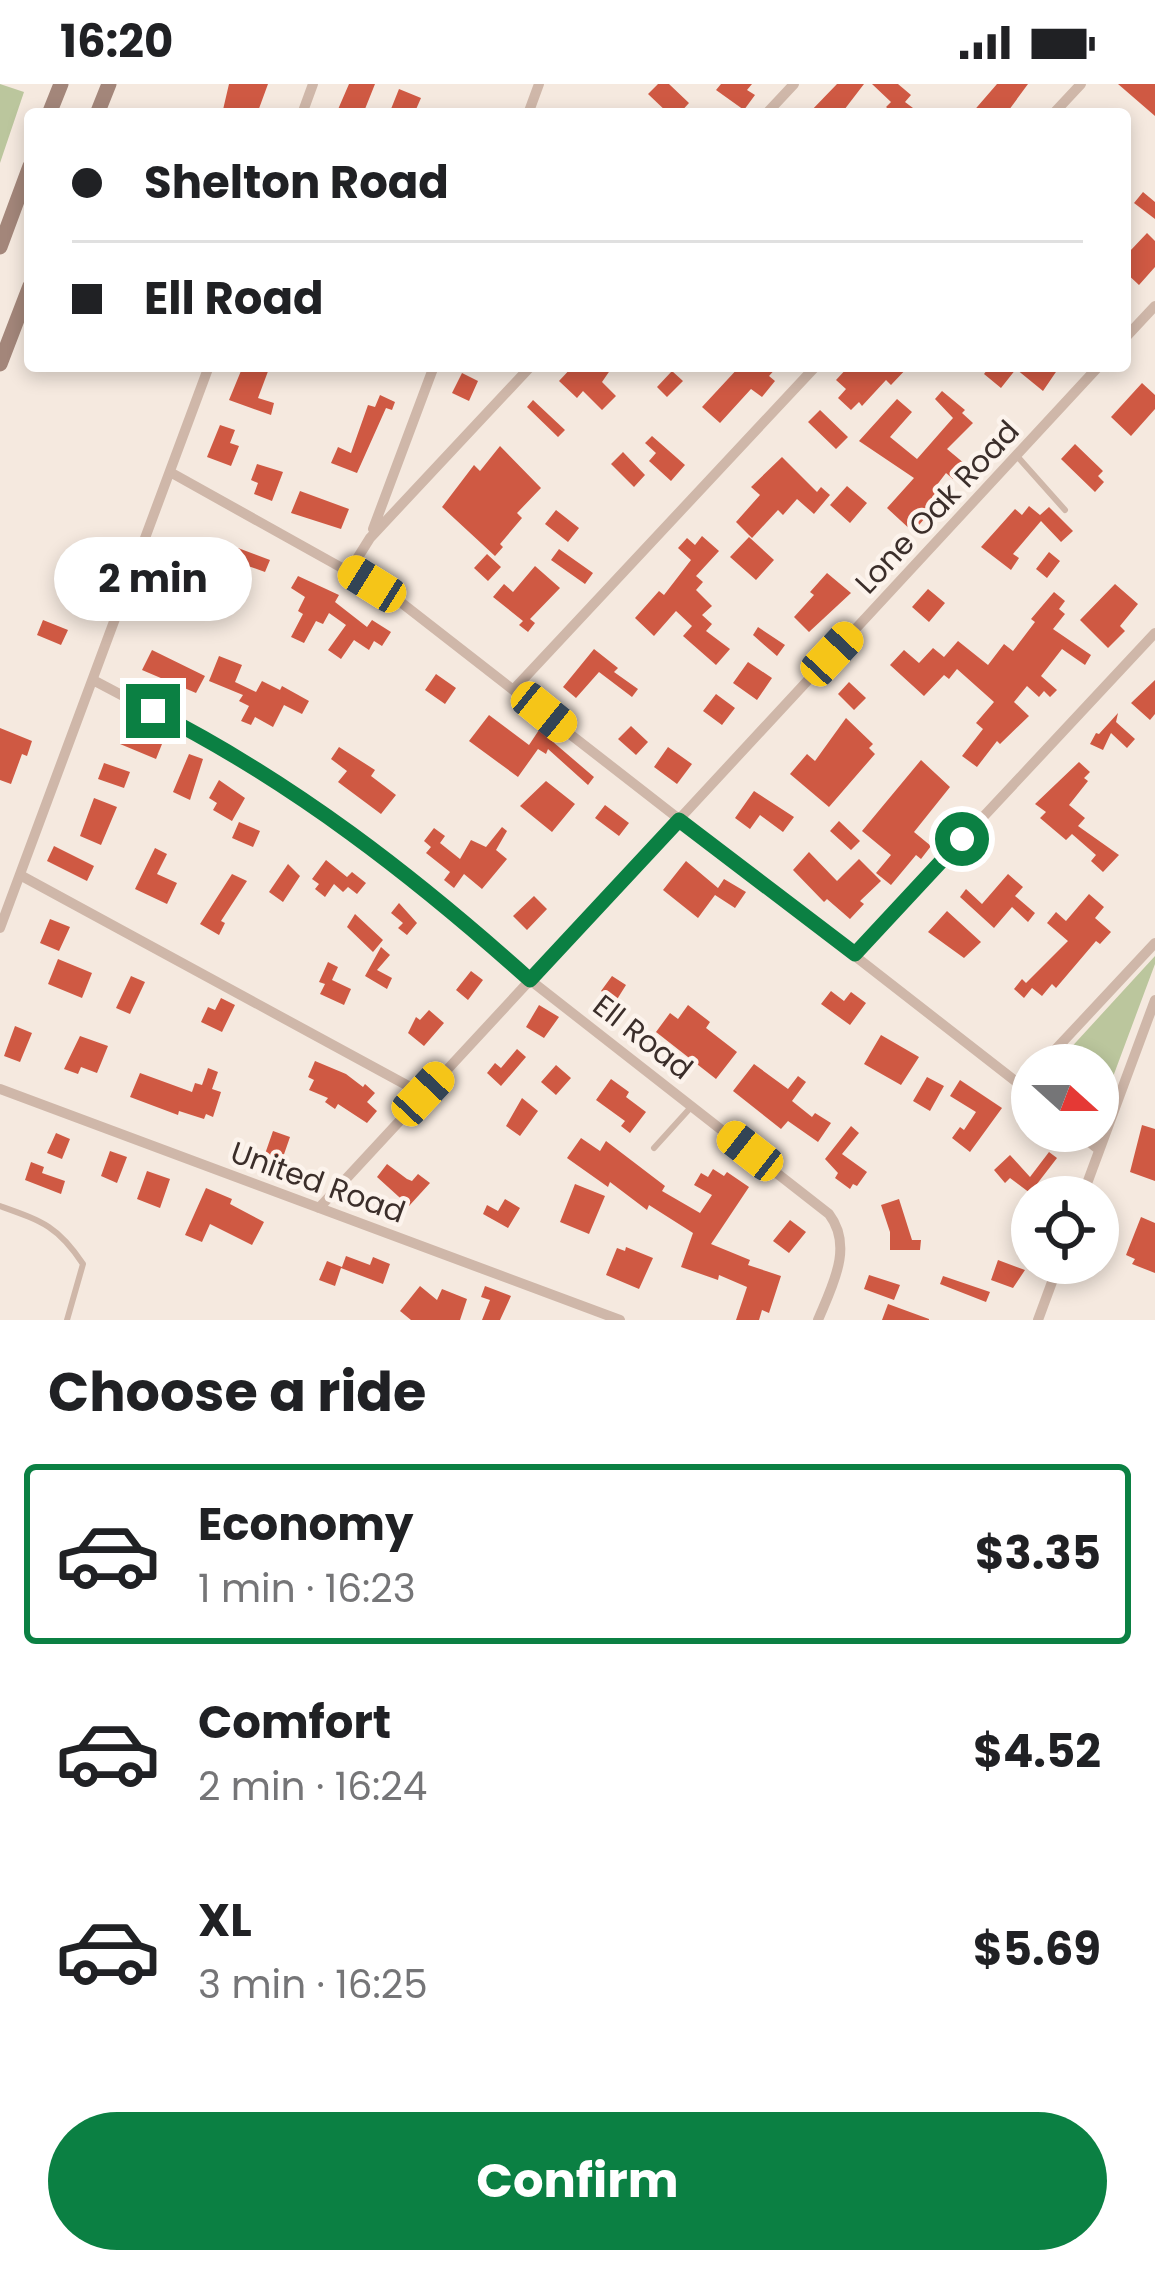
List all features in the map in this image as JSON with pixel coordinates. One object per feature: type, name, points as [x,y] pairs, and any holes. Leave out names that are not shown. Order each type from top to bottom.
[{"type":"main road","points":[[0,247],[24,182]]},
{"type":"main road","points":[[0,364],[24,302]]},
{"type":"street","points":[[772,108],[794,84]]},
{"type":"street","points":[[1059,108],[1081,84]]},
{"type":"street","points":[[1131,332],[1155,306]]},
{"type":"street","points":[[0,928],[207,372]]},
{"type":"street","points":[[370,538],[432,372]]},
{"type":"street","points":[[350,570],[370,538],[525,372]]},
{"type":"street","points":[[515,688],[810,372]]},
{"type":"street","name":"Lone Oak Road","points":[[319,1208],[1094,372]]},
{"type":"street","points":[[170,472],[394,597],[1011,1077]]},
{"type":"street","points":[[855,954],[1155,633]]},
{"type":"street","name":"Ell Road","points":[[93,680],[233,754],[322,810],[808,1197],[836,1223],[842,1247],[818,1320]]},
{"type":"street","points":[[20,875],[423,1094]]},
{"type":"street","points":[[1061,1044],[1155,943]]},
{"type":"street","points":[[1119,1098],[1155,1000]]},
{"type":"street","name":"United Road","points":[[0,1089],[620,1320]]},
{"type":"street","points":[[1038,1320],[1051,1284]]},
{"type":"lane","points":[[1016,456],[1065,511]]},
{"type":"lane","points":[[654,1148],[692,1106]]},
{"type":"lane","points":[[0,1206],[64,1235],[83,1264],[67,1320]]},
{"type":"green space","points":[[0,84],[24,92],[0,163]]},
{"type":"green space","points":[[1155,956],[1119,1061],[1119,1044],[1074,1044]]},
{"type":"building","points":[[229,84],[268,84],[259,108],[223,108]]},
{"type":"building","points":[[349,84],[375,84],[365,108],[339,108]]},
{"type":"building","points":[[658,84],[669,84],[689,103],[684,108],[663,108],[648,94]]},
{"type":"building","points":[[721,84],[752,84],[747,90],[755,95],[741,108],[716,90]]},
{"type":"building","points":[[837,84],[864,84],[846,108],[814,108]]},
{"type":"building","points":[[872,84],[898,84],[911,95],[905,102],[913,108],[887,108],[891,102]]},
{"type":"building","points":[[997,84],[1028,84],[1010,108],[976,108]]},
{"type":"building","points":[[1118,84],[1155,84],[1155,116]]},
{"type":"building","points":[[399,89],[421,98],[417,108],[391,108]]},
{"type":"building","points":[[1143,192],[1155,202],[1155,219],[1134,203]]},
{"type":"building","points":[[1147,233],[1155,241],[1155,267],[1139,285],[1131,278],[1131,250]]},
{"type":"building","points":[[241,372],[268,372],[258,398],[274,403],[271,415],[229,400]]},
{"type":"building","points":[[567,372],[609,372],[602,382],[616,396],[602,410],[583,391],[577,398],[559,381]]},
{"type":"building","points":[[671,372],[683,381],[667,397],[657,387]]},
{"type":"building","points":[[734,372],[773,372],[769,376],[775,381],[762,397],[751,389],[720,423],[702,407]]},
{"type":"building","points":[[843,372],[903,372],[891,385],[886,380],[862,406],[859,402],[851,410],[838,398],[846,389],[836,380]]},
{"type":"building","points":[[986,372],[1014,372],[1001,388]]},
{"type":"building","points":[[1020,372],[1056,372],[1043,391]]},
{"type":"building","points":[[462,373],[478,381],[469,401],[452,393]]},
{"type":"building","points":[[1142,383],[1155,395],[1155,409],[1131,436],[1111,417]]},
{"type":"building","points":[[942,391],[973,423],[947,449],[965,464],[953,479],[946,473],[933,490],[937,494],[913,532],[887,508],[914,478],[859,441],[897,399],[912,412],[890,437],[917,459],[953,418],[935,399]]},
{"type":"building","points":[[380,395],[395,402],[392,410],[386,408],[357,473],[331,463],[338,447],[351,453],[368,405],[375,407]]},
{"type":"building","points":[[533,400],[565,430],[558,437],[527,407]]},
{"type":"building","points":[[820,410],[848,437],[836,449],[808,422]]},
{"type":"building","points":[[220,425],[235,430],[230,443],[239,446],[231,466],[207,457]]},
{"type":"building","points":[[652,436],[685,465],[671,481],[649,461],[656,453],[645,443]]},
{"type":"building","points":[[1075,444],[1103,471],[1098,476],[1104,482],[1095,492],[1061,459]]},
{"type":"building","points":[[500,446],[541,488],[517,513],[522,518],[495,556],[442,507],[474,465],[480,471]]},
{"type":"building","points":[[623,452],[645,475],[634,487],[611,464]]},
{"type":"building","points":[[782,457],[817,492],[821,487],[830,495],[814,514],[797,499],[783,515],[778,510],[752,538],[736,522],[760,495],[751,487]]},
{"type":"building","points":[[257,464],[283,472],[272,501],[254,494],[258,483],[251,480]]},
{"type":"building","points":[[847,486],[867,503],[850,523],[830,505]]},
{"type":"building","points":[[300,491],[349,509],[341,529],[291,513]]},
{"type":"building","points":[[1029,506],[1040,515],[1049,507],[1073,531],[1061,542],[1041,521],[1013,554],[1019,558],[1011,570],[981,547],[1015,509],[1022,515]]},
{"type":"building","points":[[556,510],[579,528],[568,542],[545,524]]},
{"type":"building","points":[[702,536],[719,551],[696,576],[703,582],[696,590],[712,606],[702,615],[712,624],[706,631],[730,649],[716,665],[683,636],[692,626],[676,611],[654,636],[635,618],[659,591],[664,595],[691,560],[678,548],[687,538],[695,545]]},
{"type":"building","points":[[749,537],[774,560],[756,580],[730,557]]},
{"type":"building","points":[[191,538],[206,546],[202,554],[231,566],[238,548],[270,560],[265,572],[248,566],[234,599],[205,587],[208,579],[178,563]]},
{"type":"building","points":[[559,549],[593,573],[585,584],[551,560]]},
{"type":"building","points":[[1049,552],[1060,561],[1047,578],[1036,569]]},
{"type":"building","points":[[487,554],[501,567],[488,581],[474,568]]},
{"type":"building","points":[[535,566],[560,588],[530,619],[535,623],[528,632],[519,625],[523,621],[493,597],[504,584],[513,592]]},
{"type":"building","points":[[827,573],[851,593],[809,632],[794,617]]},
{"type":"building","points":[[298,576],[339,595],[335,602],[367,627],[372,620],[391,632],[382,646],[374,641],[369,650],[354,640],[341,659],[328,650],[346,625],[329,613],[323,624],[316,621],[304,643],[291,637],[303,614],[298,611],[305,597],[291,588]]},
{"type":"building","points":[[1115,584],[1138,604],[1120,626],[1125,631],[1108,648],[1080,620]]},
{"type":"building","points":[[928,589],[945,603],[929,622],[912,607]]},
{"type":"building","points":[[1054,592],[1065,601],[1059,609],[1065,614],[1053,629],[1091,655],[1085,665],[1062,649],[1041,676],[1057,690],[1050,697],[1044,691],[1039,697],[1027,686],[1014,702],[1029,716],[1000,744],[997,741],[977,767],[962,756],[983,729],[976,723],[994,702],[957,669],[924,696],[890,665],[904,650],[919,663],[933,648],[944,657],[958,641],[988,665],[1004,644],[1013,651]]},
{"type":"building","points":[[43,620],[68,630],[61,645],[37,635]]},
{"type":"building","points":[[758,627],[785,645],[777,656],[753,635]]},
{"type":"building","points":[[594,649],[638,689],[632,697],[599,672],[576,698],[563,687]]},
{"type":"building","points":[[152,650],[205,676],[196,693],[142,670]]},
{"type":"building","points":[[219,656],[242,665],[235,682],[256,692],[262,681],[280,690],[282,686],[309,701],[302,714],[284,705],[273,727],[255,717],[251,725],[241,721],[249,706],[239,701],[243,695],[209,681]]},
{"type":"building","points":[[748,662],[772,678],[757,700],[733,683]]},
{"type":"building","points":[[436,674],[456,688],[445,704],[425,690]]},
{"type":"building","points":[[1155,680],[1155,714],[1150,720],[1131,703]]},
{"type":"building","points":[[849,682],[866,698],[854,710],[838,694]]},
{"type":"building","points":[[716,694],[735,708],[722,725],[703,711]]},
{"type":"building","points":[[1118,713],[1116,722],[1135,739],[1127,748],[1111,733],[1103,750],[1090,744],[1096,733]]},
{"type":"building","points":[[489,715],[529,745],[539,730],[594,777],[588,785],[548,749],[546,754],[538,749],[518,777],[469,741]]},
{"type":"building","points":[[846,718],[873,744],[869,748],[875,754],[829,807],[790,774],[807,754],[815,761]]},
{"type":"building","points":[[127,725],[162,744],[156,759],[120,744]]},
{"type":"building","points":[[631,726],[648,742],[636,755],[618,739]]},
{"type":"building","points":[[0,728],[32,741],[11,784],[0,780]]},
{"type":"building","points":[[339,747],[375,770],[371,776],[396,795],[381,814],[338,782],[347,771],[331,759]]},
{"type":"building","points":[[668,747],[692,764],[677,784],[654,767]]},
{"type":"building","points":[[189,754],[203,759],[190,800],[173,792]]},
{"type":"building","points":[[921,760],[950,787],[914,832],[931,846],[921,859],[916,855],[891,885],[876,873],[891,855],[862,831]]},
{"type":"building","points":[[1079,762],[1090,772],[1069,805],[1085,818],[1078,826],[1119,855],[1103,872],[1091,861],[1096,855],[1072,834],[1066,840],[1040,818],[1046,812],[1035,804]]},
{"type":"building","points":[[104,763],[130,772],[124,788],[98,779]]},
{"type":"building","points":[[219,780],[245,798],[232,821],[213,810],[217,803],[209,798]]},
{"type":"building","points":[[546,781],[575,804],[552,832],[520,806]]},
{"type":"building","points":[[754,791],[794,817],[783,832],[760,815],[750,829],[735,818]]},
{"type":"building","points":[[94,798],[117,807],[101,845],[80,836]]},
{"type":"building","points":[[605,805],[629,823],[619,836],[595,818]]},
{"type":"building","points":[[839,821],[860,841],[851,850],[830,831]]},
{"type":"building","points":[[239,822],[260,831],[253,847],[232,838]]},
{"type":"building","points":[[502,827],[507,831],[496,850],[507,859],[482,889],[464,874],[454,888],[444,880],[450,872],[426,853],[431,847],[424,841],[434,828],[445,836],[440,843],[460,859],[471,840],[486,847]]},
{"type":"building","points":[[54,846],[94,866],[87,881],[47,861]]},
{"type":"building","points":[[155,848],[167,854],[157,874],[177,883],[167,904],[135,889]]},
{"type":"building","points":[[809,852],[837,881],[859,859],[881,881],[860,901],[864,904],[850,919],[827,899],[824,902],[793,870]]},
{"type":"building","points":[[326,860],[347,877],[352,872],[366,883],[357,894],[348,887],[343,892],[334,884],[325,897],[312,879]]},
{"type":"building","points":[[686,861],[718,888],[724,879],[746,892],[735,908],[715,895],[698,918],[663,890]]},
{"type":"building","points":[[288,864],[300,876],[283,902],[269,892]]},
{"type":"building","points":[[232,874],[247,881],[221,921],[225,923],[219,935],[200,924]]},
{"type":"building","points":[[1008,874],[1023,887],[1015,896],[1035,913],[1028,922],[1012,907],[994,928],[960,897],[966,889],[982,904]]},
{"type":"building","points":[[1089,894],[1104,907],[1095,918],[1111,932],[1100,944],[1096,941],[1056,988],[1052,984],[1042,996],[1032,988],[1024,998],[1014,989],[1068,941],[1047,923],[1056,912],[1066,921]]},
{"type":"building","points":[[534,896],[547,909],[527,930],[513,916]]},
{"type":"building","points":[[399,903],[417,923],[407,935],[398,928],[403,923],[391,913]]},
{"type":"building","points":[[947,911],[981,942],[964,958],[928,932]]},
{"type":"building","points":[[355,914],[383,940],[373,952],[347,927]]},
{"type":"building","points":[[50,919],[70,927],[59,951],[40,943]]},
{"type":"building","points":[[381,947],[390,955],[377,970],[392,978],[387,989],[365,976]]},
{"type":"building","points":[[58,959],[92,973],[82,998],[48,984]]},
{"type":"building","points":[[328,962],[338,967],[332,980],[351,989],[344,1005],[320,994],[325,984],[319,982]]},
{"type":"building","points":[[471,971],[483,980],[468,1000],[456,990]]},
{"type":"building","points":[[131,976],[145,982],[130,1014],[116,1008]]},
{"type":"building","points":[[612,976],[626,985],[616,1001],[601,991]]},
{"type":"building","points":[[831,991],[844,1001],[851,992],[866,1003],[850,1025],[821,1004]]},
{"type":"building","points":[[221,998],[235,1005],[222,1032],[201,1022],[208,1007],[215,1010]]},
{"type":"building","points":[[539,1005],[559,1017],[544,1038],[526,1027]]},
{"type":"building","points":[[688,1005],[710,1022],[706,1028],[737,1052],[716,1079],[656,1032],[670,1013],[678,1019]]},
{"type":"building","points":[[429,1010],[444,1023],[424,1046],[408,1033],[416,1017],[420,1020]]},
{"type":"building","points":[[15,1026],[32,1033],[20,1062],[4,1056]]},
{"type":"building","points":[[881,1035],[919,1057],[901,1085],[864,1064]]},
{"type":"building","points":[[80,1036],[108,1046],[97,1073],[81,1067],[78,1074],[64,1069]]},
{"type":"building","points":[[517,1049],[526,1057],[501,1086],[487,1073],[495,1063],[501,1068]]},
{"type":"building","points":[[315,1061],[375,1093],[367,1102],[377,1111],[367,1123],[338,1104],[335,1109],[325,1102],[328,1098],[309,1090],[314,1080],[308,1077]]},
{"type":"building","points":[[754,1064],[788,1089],[798,1076],[806,1082],[792,1101],[812,1117],[815,1113],[831,1123],[818,1142],[788,1121],[781,1129],[733,1091]]},
{"type":"building","points":[[556,1065],[571,1078],[556,1095],[541,1082]]},
{"type":"building","points":[[208,1068],[218,1072],[212,1089],[221,1092],[213,1117],[179,1111],[178,1115],[130,1097],[140,1073],[192,1092],[195,1083],[202,1085]]},
{"type":"building","points":[[927,1077],[944,1086],[930,1111],[913,1101]]},
{"type":"building","points":[[611,1079],[646,1112],[630,1133],[621,1126],[625,1121],[596,1100]]},
{"type":"building","points":[[960,1080],[1002,1108],[970,1152],[952,1138],[976,1112],[950,1096]]},
{"type":"building","points":[[522,1098],[538,1111],[520,1136],[506,1126]]},
{"type":"building","points":[[1142,1125],[1155,1129],[1155,1181],[1130,1172]]},
{"type":"building","points":[[851,1126],[859,1133],[842,1154],[867,1172],[850,1189],[835,1178],[838,1173],[825,1159]]},
{"type":"building","points":[[273,1131],[290,1137],[282,1160],[265,1154]]},
{"type":"building","points":[[56,1133],[70,1139],[62,1159],[47,1153]]},
{"type":"building","points":[[581,1138],[600,1151],[606,1141],[665,1186],[662,1191],[700,1213],[712,1195],[694,1185],[701,1173],[708,1177],[713,1169],[724,1176],[727,1172],[749,1187],[711,1244],[750,1260],[748,1265],[781,1276],[769,1313],[762,1310],[759,1320],[736,1320],[747,1287],[681,1267],[693,1233],[649,1205],[647,1210],[610,1182],[608,1187],[567,1158]]},
{"type":"building","points":[[110,1151],[127,1157],[117,1183],[101,1176]]},
{"type":"building","points":[[1049,1152],[1057,1158],[1043,1176],[1031,1176]]},
{"type":"building","points":[[1010,1155],[1029,1176],[1011,1176],[1005,1183],[994,1170]]},
{"type":"building","points":[[31,1162],[44,1167],[42,1173],[65,1181],[61,1194],[25,1180]]},
{"type":"building","points":[[387,1164],[407,1179],[412,1181],[418,1174],[430,1183],[409,1206],[377,1177]]},
{"type":"building","points":[[147,1171],[170,1179],[160,1208],[137,1199]]},
{"type":"building","points":[[575,1184],[605,1196],[589,1234],[560,1222]]},
{"type":"building","points":[[206,1188],[232,1199],[230,1204],[264,1222],[252,1245],[210,1224],[202,1242],[185,1235]]},
{"type":"building","points":[[505,1199],[520,1208],[508,1228],[483,1214],[487,1205],[498,1211]]},
{"type":"building","points":[[899,1199],[912,1240],[921,1240],[920,1250],[890,1250],[881,1205]]},
{"type":"building","points":[[1141,1217],[1155,1223],[1155,1273],[1132,1264],[1135,1259],[1126,1255]]},
{"type":"building","points":[[790,1220],[806,1232],[789,1253],[773,1241]]},
{"type":"building","points":[[626,1247],[653,1258],[639,1289],[606,1275],[617,1248],[625,1251]]},
{"type":"building","points":[[346,1256],[370,1265],[373,1257],[390,1264],[383,1284],[341,1268],[335,1286],[319,1280],[327,1261],[342,1267]]},
{"type":"building","points":[[998,1260],[1011,1265],[1013,1288],[991,1280]]},
{"type":"building","points":[[869,1275],[900,1285],[894,1300],[864,1289]]},
{"type":"building","points":[[943,1276],[990,1292],[986,1302],[940,1284]]},
{"type":"building","points":[[420,1286],[437,1300],[442,1289],[467,1299],[460,1320],[411,1320],[400,1311]]},
{"type":"building","points":[[485,1286],[511,1296],[500,1320],[482,1320],[490,1300],[481,1297]]},
{"type":"building","points":[[888,1304],[929,1319],[929,1320],[882,1320]]},
{"type":"route","points":[[153,711],[322,810],[453,911],[530,980],[679,820],[855,954],[962,839]]}]
